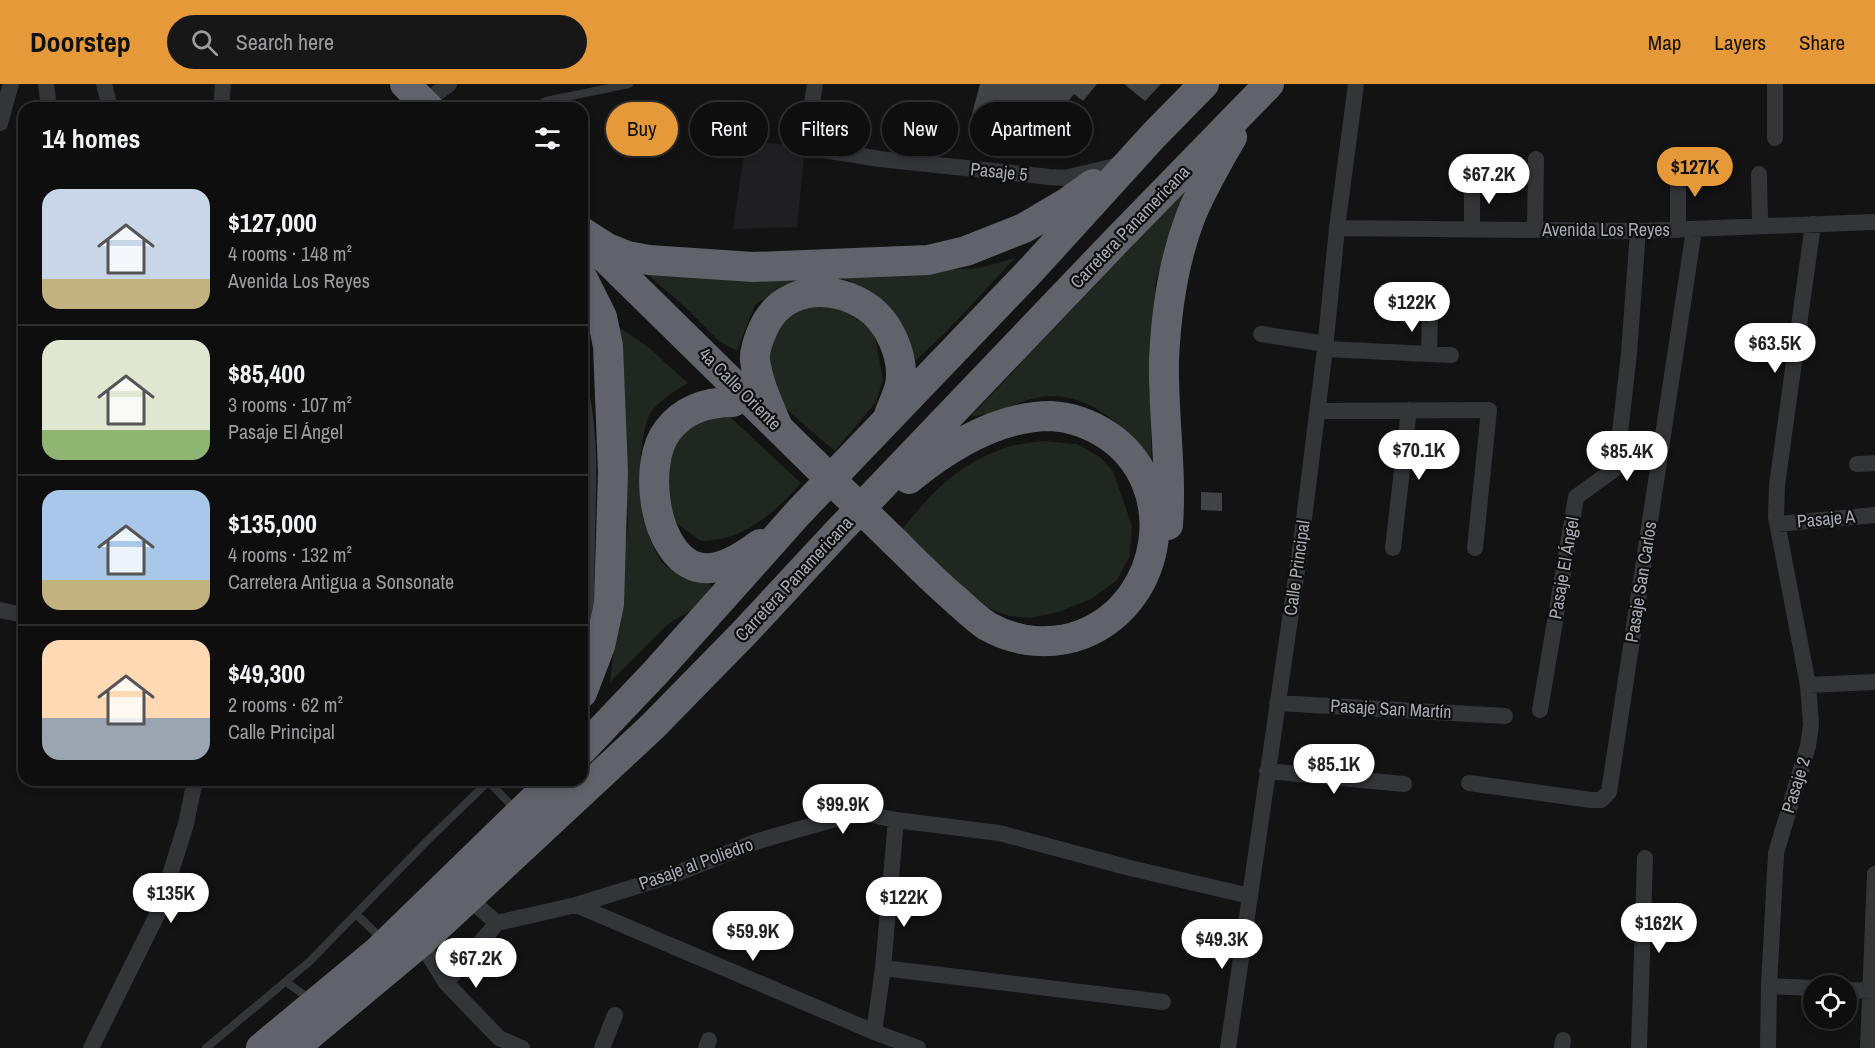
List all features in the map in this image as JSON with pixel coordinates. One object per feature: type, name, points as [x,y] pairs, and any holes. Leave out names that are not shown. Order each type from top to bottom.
[{"type":"highway","points":[[405,84],[439,95]]},
{"type":"highway","points":[[588,744],[656,672],[799,512],[827,471],[1032,269],[1154,135],[1204,84]]},
{"type":"highway","points":[[893,548],[959,619],[990,641],[1010,649],[1048,652],[1087,645],[1113,630],[1134,612],[1155,579],[1167,540],[1169,484],[1164,362],[1168,304],[1178,255],[1191,216],[1210,176],[1264,89]]},
{"type":"highway","name":"Carretera Panamericana","points":[[294,1048],[421,942],[652,727],[1014,347],[1264,89]]},
{"type":"highway","points":[[588,237],[627,256],[649,260],[753,267],[916,261],[947,257],[1011,234],[1051,213],[1088,189],[1154,135]]},
{"type":"highway","name":"4a Calle Oriente","points":[[588,239],[777,425],[827,471],[893,548]]},
{"type":"highway","name":"4a Calle Oriente","points":[[588,262],[733,402],[827,471]]},
{"type":"highway","points":[[588,289],[602,317],[608,346],[613,472],[609,604],[600,646],[588,677]]},
{"type":"highway","points":[[777,425],[763,391],[755,357],[759,337],[768,317],[782,303],[801,293],[828,293],[863,304],[871,310],[887,328],[894,342],[900,362],[900,385],[889,415],[827,471]]},
{"type":"highway","points":[[733,402],[715,402],[701,406],[676,421],[666,431],[660,444],[655,476],[657,510],[667,540],[687,562],[699,568],[712,567],[738,558],[799,512]]},
{"type":"highway","points":[[744,633],[896,490],[931,461],[978,434],[1003,425],[1052,416],[1076,420],[1097,429],[1117,442],[1137,464],[1154,506],[1153,546],[1137,590],[1116,614],[1100,626],[1080,635],[1052,641],[1035,642],[1011,637],[986,626],[893,548]]},
{"type":"highway","points":[[479,854],[524,786]]},
{"type":"highway","points":[[261,1048],[386,943],[548,786]]},
{"type":"street","points":[[0,123],[11,84]]},
{"type":"street","points":[[46,84],[49,102]]},
{"type":"street","points":[[104,84],[108,102]]},
{"type":"street","points":[[222,102],[223,84]]},
{"type":"street","name":"Pasaje 5","points":[[815,84],[805,147],[880,159],[1065,178],[1115,166]]},
{"type":"street","points":[[1775,84],[1775,138]]},
{"type":"street","name":"Calle Principal","points":[[1228,1048],[1301,543],[1326,347],[1337,228],[1360,85]]},
{"type":"street","points":[[1535,230],[1536,159]]},
{"type":"street","points":[[1678,167],[1686,230]]},
{"type":"street","points":[[1759,174],[1760,225]]},
{"type":"street","name":"Pasaje 5","points":[[1050,177],[1059,195],[1051,213]]},
{"type":"street","points":[[1472,181],[1472,229]]},
{"type":"street","name":"Avenida Los Reyes","points":[[1337,228],[1638,231],[1875,222]]},
{"type":"street","name":"Pasaje 2","points":[[1768,1048],[1776,853],[1808,746],[1811,725],[1808,686],[1778,524],[1777,485],[1813,224]]},
{"type":"street","name":"Pasaje San Carlos","points":[[1469,783],[1591,800],[1601,800],[1609,792],[1686,230]]},
{"type":"street","name":"Pasaje El Ángel","points":[[1540,710],[1576,497],[1616,468],[1629,352],[1638,231]]},
{"type":"street","points":[[1429,354],[1430,312]]},
{"type":"street","points":[[1260,334],[1326,347],[1451,355]]},
{"type":"street","points":[[1394,548],[1409,410]]},
{"type":"street","points":[[1318,411],[1489,410],[1475,548]]},
{"type":"street","points":[[588,430],[590,479],[588,562]]},
{"type":"street","points":[[1857,464],[1875,464]]},
{"type":"street","name":"Pasaje A","points":[[1778,524],[1875,515]]},
{"type":"street","points":[[0,610],[18,614]]},
{"type":"street","points":[[1808,686],[1875,682]]},
{"type":"street","name":"Pasaje San Martín","points":[[1277,703],[1505,716]]},
{"type":"street","points":[[1267,771],[1404,784]]},
{"type":"street","points":[[91,1048],[158,913],[186,824],[194,786]]},
{"type":"street","name":"Pasaje al Poliedro","points":[[497,923],[576,905],[673,875],[758,842],[842,817],[867,814],[896,820],[999,833],[1130,868],[1250,896]]},
{"type":"street","points":[[874,1032],[883,968],[896,820]]},
{"type":"street","points":[[1639,1048],[1645,858]]},
{"type":"street","points":[[1868,1048],[1875,874]]},
{"type":"street","points":[[446,983],[497,923],[468,898]]},
{"type":"street","points":[[576,905],[874,1032],[918,1048]]},
{"type":"street","points":[[421,942],[446,983],[496,1043],[522,1048]]},
{"type":"street","points":[[883,968],[1162,1002]]},
{"type":"street","points":[[1769,986],[1803,988]]},
{"type":"street","points":[[1857,990],[1872,991]]},
{"type":"street","points":[[602,1048],[615,1015]]},
{"type":"lane","points":[[544,102],[629,84]]},
{"type":"lane","points":[[207,1048],[309,962],[428,840],[485,786]]},
{"type":"lane","points":[[494,786],[511,805]]},
{"type":"lane","points":[[356,914],[386,943]]},
{"type":"lane","points":[[286,982],[316,1003]]},
{"type":"shaded area","points":[[768,143],[780,144],[780,156],[804,156],[797,227],[733,229],[744,156],[768,156]]},
{"type":"shaded area","points":[[1188,187],[1156,280],[1149,373],[1152,469],[1135,442],[1118,424],[1095,408],[1070,398],[1042,397],[993,413],[971,416]]},
{"type":"shaded area","points":[[1015,258],[950,328],[913,363],[861,291],[849,280],[806,278],[784,285],[755,305],[737,351],[719,341],[648,275],[661,270],[930,272],[983,267]]},
{"type":"shaded area","points":[[837,307],[865,324],[875,337],[883,380],[876,402],[835,451],[780,402],[770,373],[770,347],[780,324],[800,309]]},
{"type":"shaded area","points":[[617,326],[648,347],[688,383],[661,402],[649,416],[641,449],[640,470],[644,513],[648,533],[663,563],[677,572],[707,582],[718,594],[668,624],[610,682],[628,525]]},
{"type":"shaded area","points":[[730,417],[801,483],[776,508],[747,529],[725,538],[701,541],[675,522],[668,497],[669,448],[674,435],[706,418]]},
{"type":"shaded area","points":[[1042,441],[1077,444],[1100,457],[1113,471],[1132,526],[1130,556],[1117,580],[1091,599],[1058,612],[1031,618],[1009,616],[988,608],[973,597],[902,529],[934,492],[958,472],[985,456],[1007,447]]},
{"type":"building","points":[[980,84],[1097,84],[1083,101],[1074,94],[1068,102],[975,102]]},
{"type":"building","points":[[1124,84],[1161,84],[1145,101]]},
{"type":"building","points":[[1201,492],[1222,493],[1222,511],[1201,510]]}]
